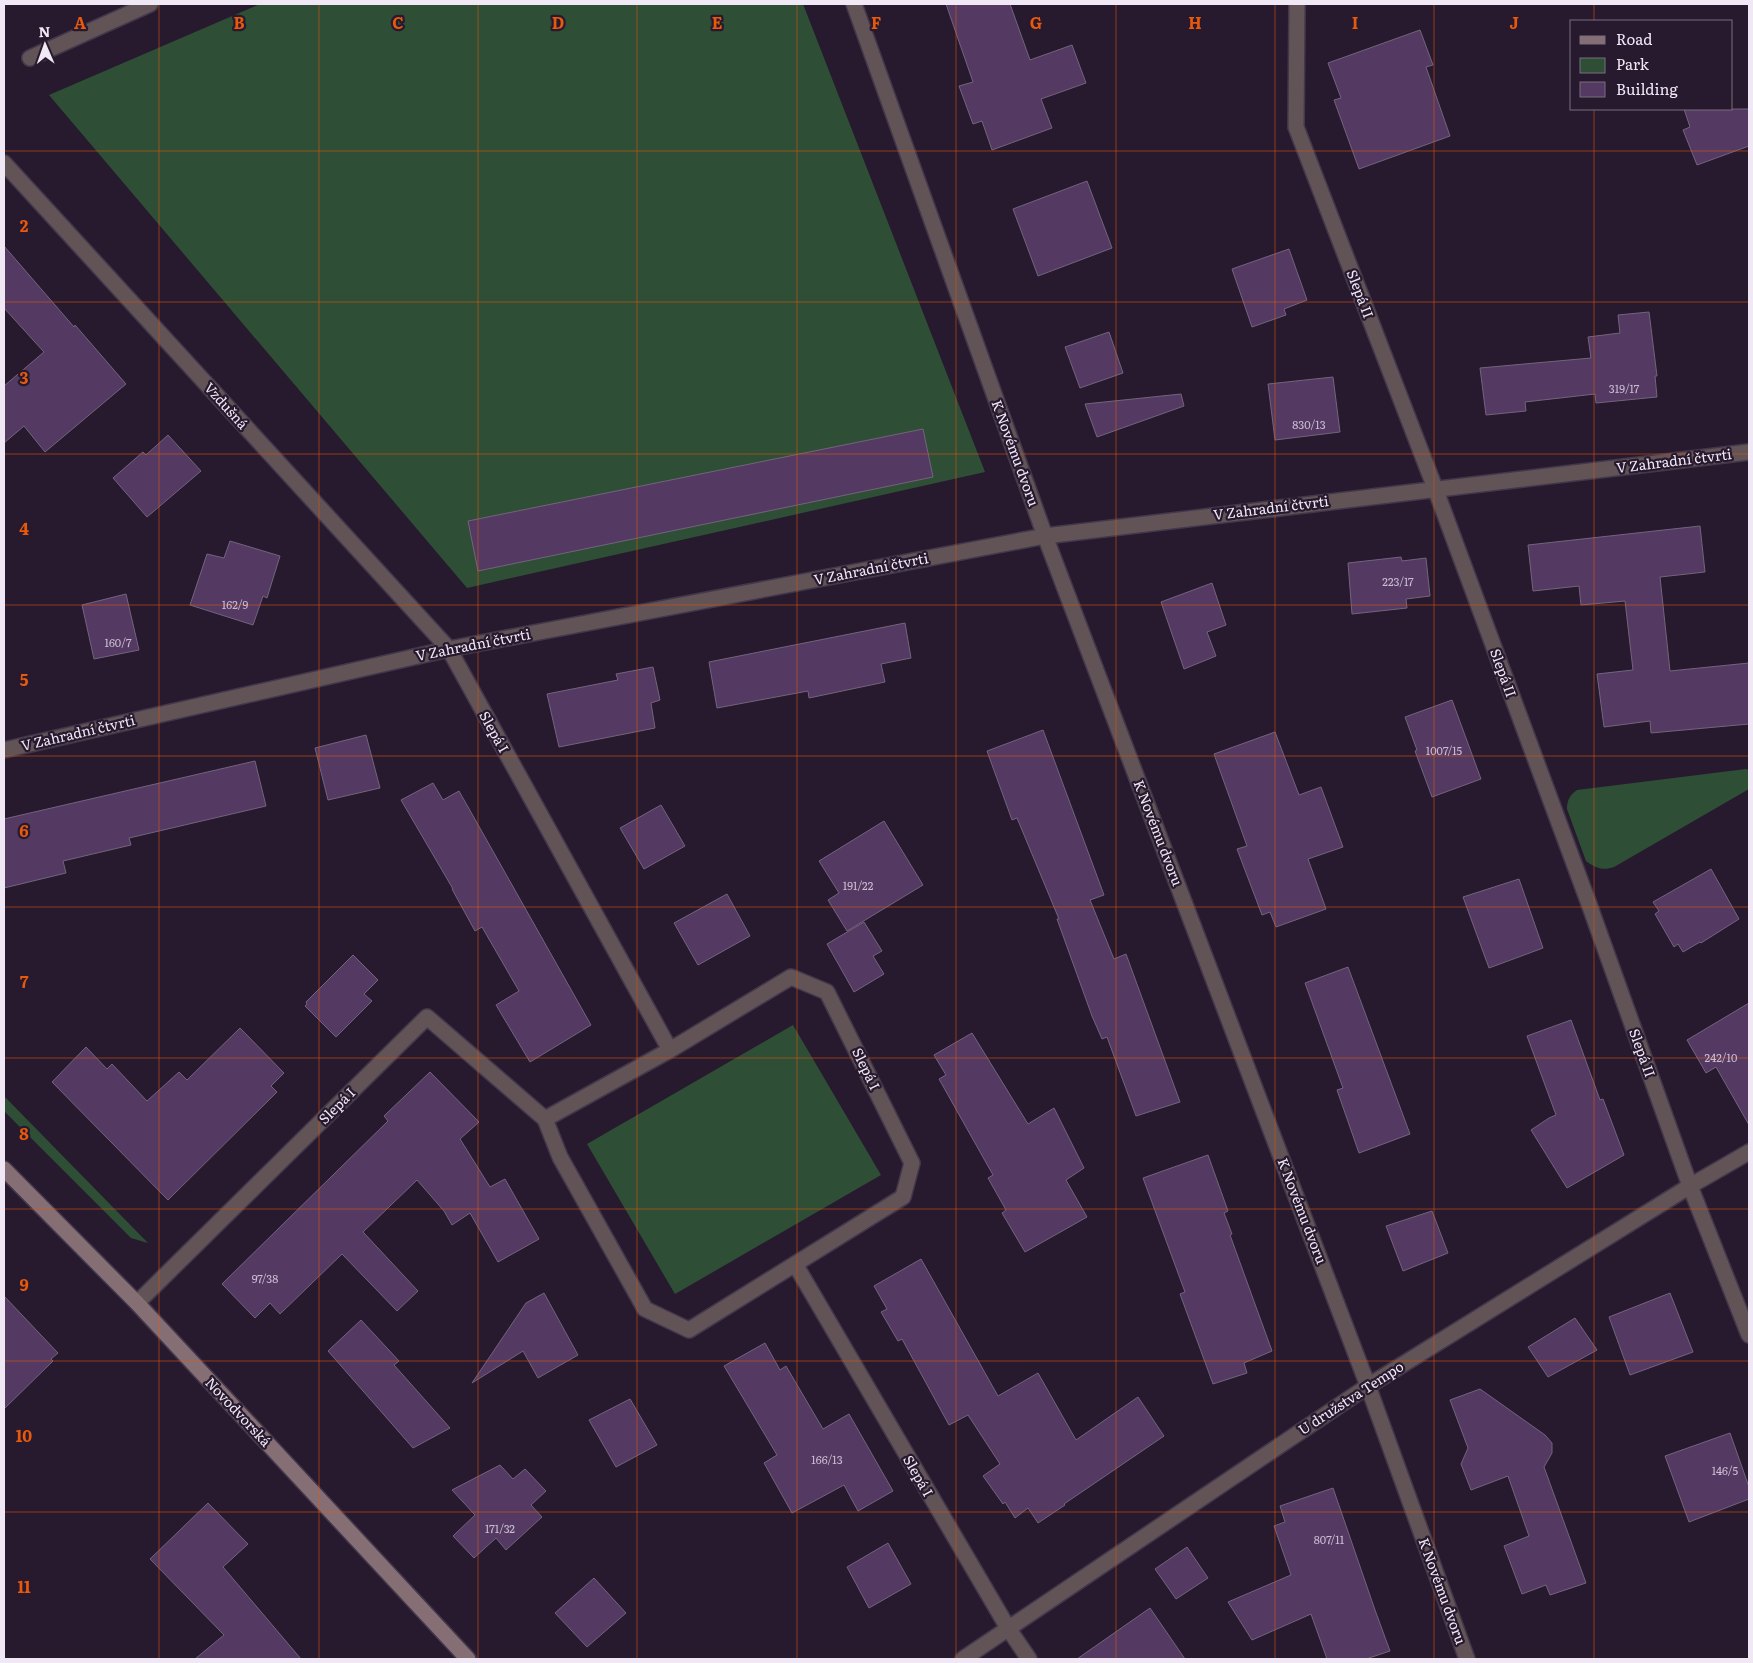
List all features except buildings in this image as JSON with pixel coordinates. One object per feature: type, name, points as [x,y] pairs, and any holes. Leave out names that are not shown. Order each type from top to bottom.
[{"type":"main road","name":"Novodvorská","points":[[4,1169],[137,1303],[468,1659]]},
{"type":"street","points":[[30,58],[150,4]]},
{"type":"street","name":"K Novému dvoru","points":[[854,4],[1045,536],[1368,1386],[1467,1659]]},
{"type":"street","name":"Slepá II","points":[[1297,4],[1296,127],[1435,488],[1589,904],[1690,1186],[1749,1335]]},
{"type":"street","name":"Vzdušná","points":[[4,163],[449,649]]},
{"type":"street","name":"V Zahradní čtvrti","points":[[4,750],[449,649],[1045,536],[1749,452]]},
{"type":"street","name":"Slepá I","points":[[449,649],[670,1050]]},
{"type":"street","name":"Slepá I","points":[[137,1303],[427,1017],[545,1119],[560,1157],[645,1309],[689,1330],[903,1197],[912,1163],[827,992],[791,977],[670,1050],[545,1119]]},
{"type":"street","name":"U družstva Tempo","points":[[963,1659],[1368,1386],[1690,1186],[1749,1152]]},
{"type":"street","name":"Slepá I","points":[[795,1264],[1008,1628],[1029,1659]]},
{"type":"green space","points":[[260,4],[803,4],[985,472],[467,588],[49,95]]},
{"type":"green space","points":[[1749,770],[1749,789],[1614,867],[1599,868],[1586,861],[1567,809],[1569,798],[1577,790]]},
{"type":"green space","points":[[793,1025],[881,1175],[675,1294],[587,1144]]},
{"type":"green space","points":[[4,1096],[148,1243],[131,1238],[4,1111]]}]
